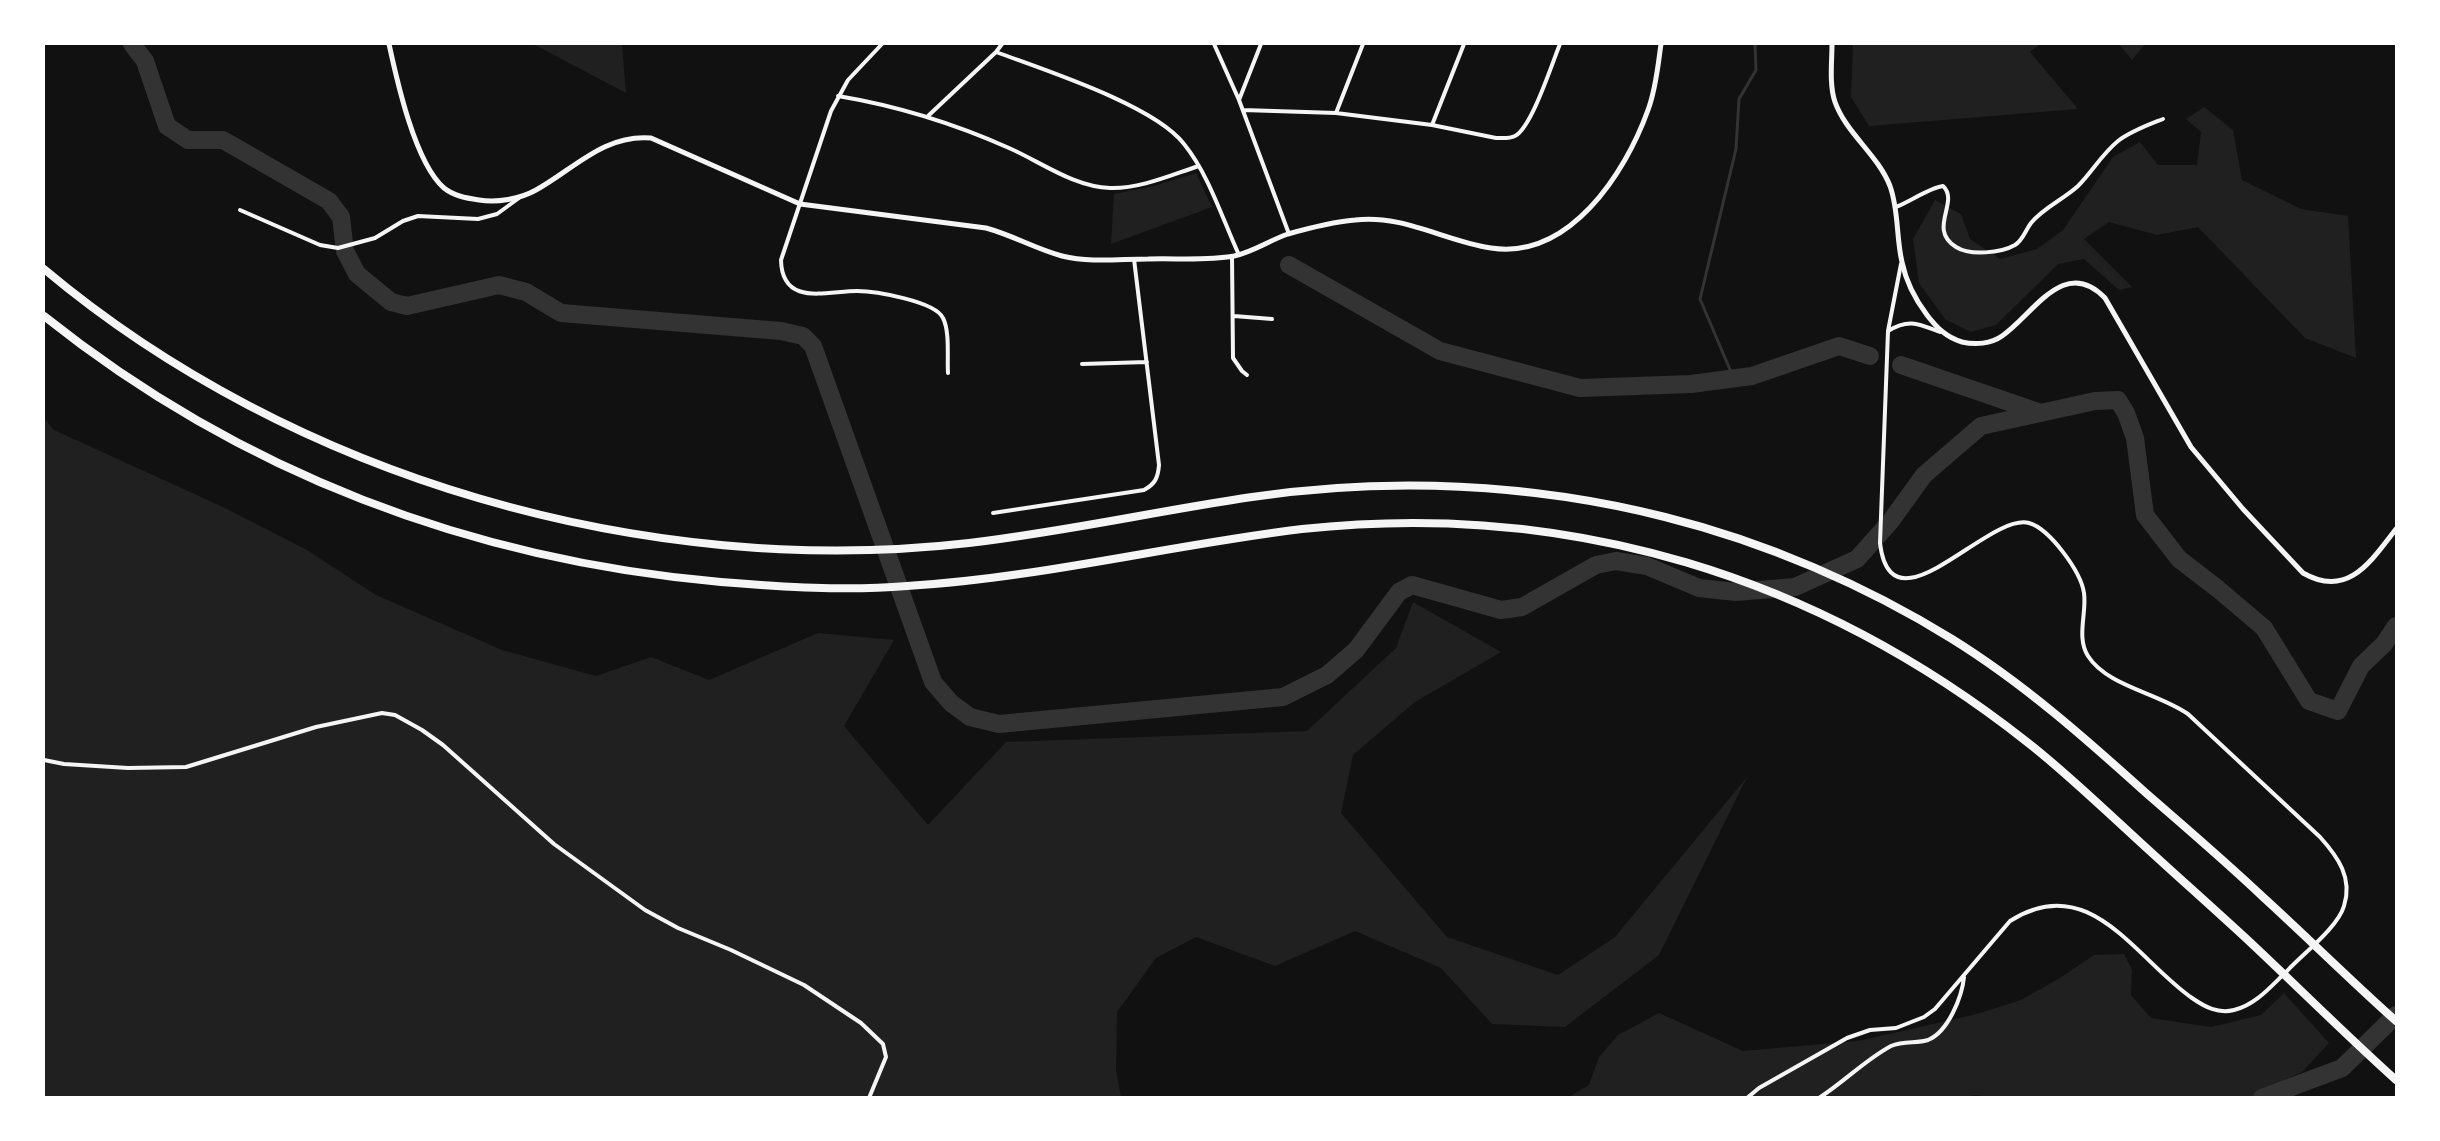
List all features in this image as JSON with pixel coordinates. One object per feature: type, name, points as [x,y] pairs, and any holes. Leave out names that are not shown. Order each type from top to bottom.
[{"type":"highway","points":[[44,269],[105,317],[177,365],[313,436],[376,464],[443,489],[555,518],[621,531],[683,540],[792,550],[863,551],[964,543],[1297,492],[1410,486],[1546,493],[1605,503],[1670,518],[1786,557],[1843,581],[1903,611],[2002,672],[2046,706],[2258,892],[2397,1021]]},
{"type":"highway","points":[[44,316],[164,401],[212,431],[264,458],[374,506],[442,529],[519,551],[654,576],[797,589],[905,587],[961,582],[1291,530],[1347,525],[1437,523],[1529,529],[1642,550],[1735,578],[1786,597],[1848,625],[1893,649],[1943,680],[2028,742],[2252,944],[2397,1080]]},
{"type":"main road","points":[[389,44],[416,141],[429,168],[444,188],[457,196],[488,202],[522,196],[536,190],[596,150],[635,136],[651,138],[667,144],[800,204],[986,228],[1007,233],[1063,256],[1088,260],[1239,255],[1289,234],[1353,220],[1375,218],[1394,221],[1489,248],[1509,250],[1547,241],[1589,208],[1602,193],[1629,151],[1649,109],[1661,44]]},
{"type":"main road","points":[[1832,44],[1835,102],[1849,125],[1874,157],[1889,184],[1896,207],[1902,262],[1911,291],[1940,332],[1962,342],[1990,342],[2001,336],[2049,292],[2062,285],[2075,283],[2094,286],[2105,298],[2191,447],[2243,509],[2303,573],[2316,580],[2329,583],[2341,581],[2368,565],[2397,530]]},
{"type":"street","points":[[882,44],[848,80],[838,96],[822,133],[782,260],[782,272],[792,287],[799,291],[823,295],[855,291],[871,292],[922,304],[936,310],[942,316],[945,326],[948,373]]},
{"type":"street","points":[[928,116],[1002,44]]},
{"type":"street","points":[[1214,44],[1243,110],[1289,234]]},
{"type":"street","points":[[1239,100],[1261,44]]},
{"type":"street","points":[[1336,113],[1363,44]]},
{"type":"street","points":[[1432,125],[1464,44]]},
{"type":"street","points":[[1243,110],[1336,113],[1432,125],[1506,138],[1515,136],[1530,119],[1560,44]]},
{"type":"street","points":[[996,52],[1072,81],[1157,120],[1183,142],[1199,166],[1239,255]]},
{"type":"street","points":[[838,96],[880,103],[928,116],[1008,147],[1077,181],[1108,188],[1126,188],[1199,166]]},
{"type":"street","points":[[1896,207],[1936,187],[1943,186],[1948,191],[1949,199],[1943,216],[1943,232],[1948,240],[1956,247],[1973,252],[2003,249],[2014,245],[2022,238],[2032,222],[2080,184],[2118,141],[2163,119]]},
{"type":"street","points":[[240,210],[320,245],[338,248],[375,238],[403,221],[418,216],[478,219],[497,214],[522,196]]},
{"type":"street","points":[[1232,256],[1233,358],[1247,375]]},
{"type":"street","points":[[993,513],[1144,490],[1153,485],[1158,477],[1159,465],[1134,259]]},
{"type":"street","points":[[1747,1098],[1759,1088],[1847,1038],[1870,1030],[1896,1028],[1924,1017],[1935,1009],[2010,921],[2024,912],[2058,904],[2090,912],[2109,924],[2183,992],[2203,1005],[2220,1012],[2235,1010],[2251,1003],[2266,992],[2334,923],[2344,909],[2348,892],[2345,874],[2336,855],[2320,837],[2188,714],[2173,703],[2121,683],[2102,671],[2087,655],[2083,642],[2084,592],[2066,556],[2043,530],[2029,523],[2015,522],[1999,528],[1934,571],[1921,576],[1908,578],[1894,574],[1886,567],[1880,543],[1880,520],[1888,331],[1902,262]]},
{"type":"street","points":[[1234,316],[1272,319]]},
{"type":"street","points":[[1888,331],[1902,323],[1910,323],[1940,332]]},
{"type":"street","points":[[1082,364],[1147,362]]},
{"type":"street","points":[[44,760],[96,766],[186,768],[316,727],[382,713],[394,715],[422,730],[443,745],[554,844],[645,910],[678,928],[732,950],[804,985],[861,1023],[883,1044],[886,1057],[869,1098]]},
{"type":"street","points":[[1819,1098],[1893,1045],[1910,1040],[1927,1040],[1936,1034],[1955,1009],[1962,993],[1964,976]]},
{"type":"shaded area","points":[[533,44],[622,44],[626,93]]},
{"type":"shaded area","points":[[1853,44],[2040,44],[2030,52],[2078,109],[1869,126],[1851,97]]},
{"type":"shaded area","points":[[2119,44],[2145,44],[2132,60]]},
{"type":"shaded area","points":[[2204,107],[2233,130],[2242,180],[2301,209],[2348,216],[2356,358],[2305,338],[2198,227],[2157,235],[2109,222],[2084,239],[2132,287],[2119,290],[2084,259],[2058,264],[1996,325],[1971,332],[1945,319],[1919,283],[1913,239],[1935,200],[1961,214],[1970,239],[2000,259],[2037,249],[2063,230],[2113,157],[2140,142],[2158,165],[2197,165],[2201,132],[2186,119]]},
{"type":"shaded area","points":[[1196,173],[1212,207],[1111,244],[1114,194],[1154,186]]},
{"type":"shaded area","points":[[44,418],[54,430],[223,507],[307,550],[376,595],[502,650],[596,676],[651,657],[709,680],[818,633],[894,640],[844,726],[928,825],[1006,742],[1307,731],[1396,648],[1413,602],[1501,652],[1415,702],[1353,755],[1341,813],[1447,937],[1558,975],[1615,937],[1747,777],[1659,955],[1565,1027],[1492,1024],[1441,968],[1355,931],[1275,966],[1196,937],[1156,958],[1117,1012],[1116,1070],[1121,1097],[44,1097]]},
{"type":"shaded area","points":[[2124,954],[2132,970],[2131,995],[2151,1018],[2211,1027],[2261,1015],[2284,993],[2329,1043],[2303,1071],[2252,1097],[1996,1098],[1975,1095],[1959,1098],[1567,1098],[1589,1085],[1599,1057],[1618,1035],[1659,1013],[1743,1051],[1858,1041],[1977,1014],[2021,1000],[2094,955]]},
{"type":"waterway","points":[[132,44],[145,61],[167,126],[188,140],[223,140],[329,201],[341,217],[345,251],[357,274],[391,302],[407,306],[499,285],[526,292],[561,313],[781,331],[803,336],[813,346],[933,682],[951,703],[970,717],[999,724],[1283,697],[1327,675],[1356,650],[1399,592],[1412,585],[1501,610],[1522,607],[1596,565],[1616,561],[1647,566],[1699,588],[1736,592],[1795,587],[1857,559],[1890,522],[1924,475],[1981,426],[2095,401],[2118,400],[2126,413],[2135,438],[2145,515],[2179,559],[2264,628],[2309,701],[2338,711],[2361,666],[2384,644],[2396,626]]},
{"type":"waterway","points":[[1734,379],[1700,299],[1736,149],[1739,99],[1756,70],[1755,44]]},
{"type":"waterway","points":[[1289,265],[1440,351],[1580,388],[1691,384],[1752,376],[1839,346],[1870,356]]},
{"type":"waterway","points":[[1901,365],[2041,413]]},
{"type":"waterway","points":[[2262,1098],[2342,1068],[2396,1015]]}]
